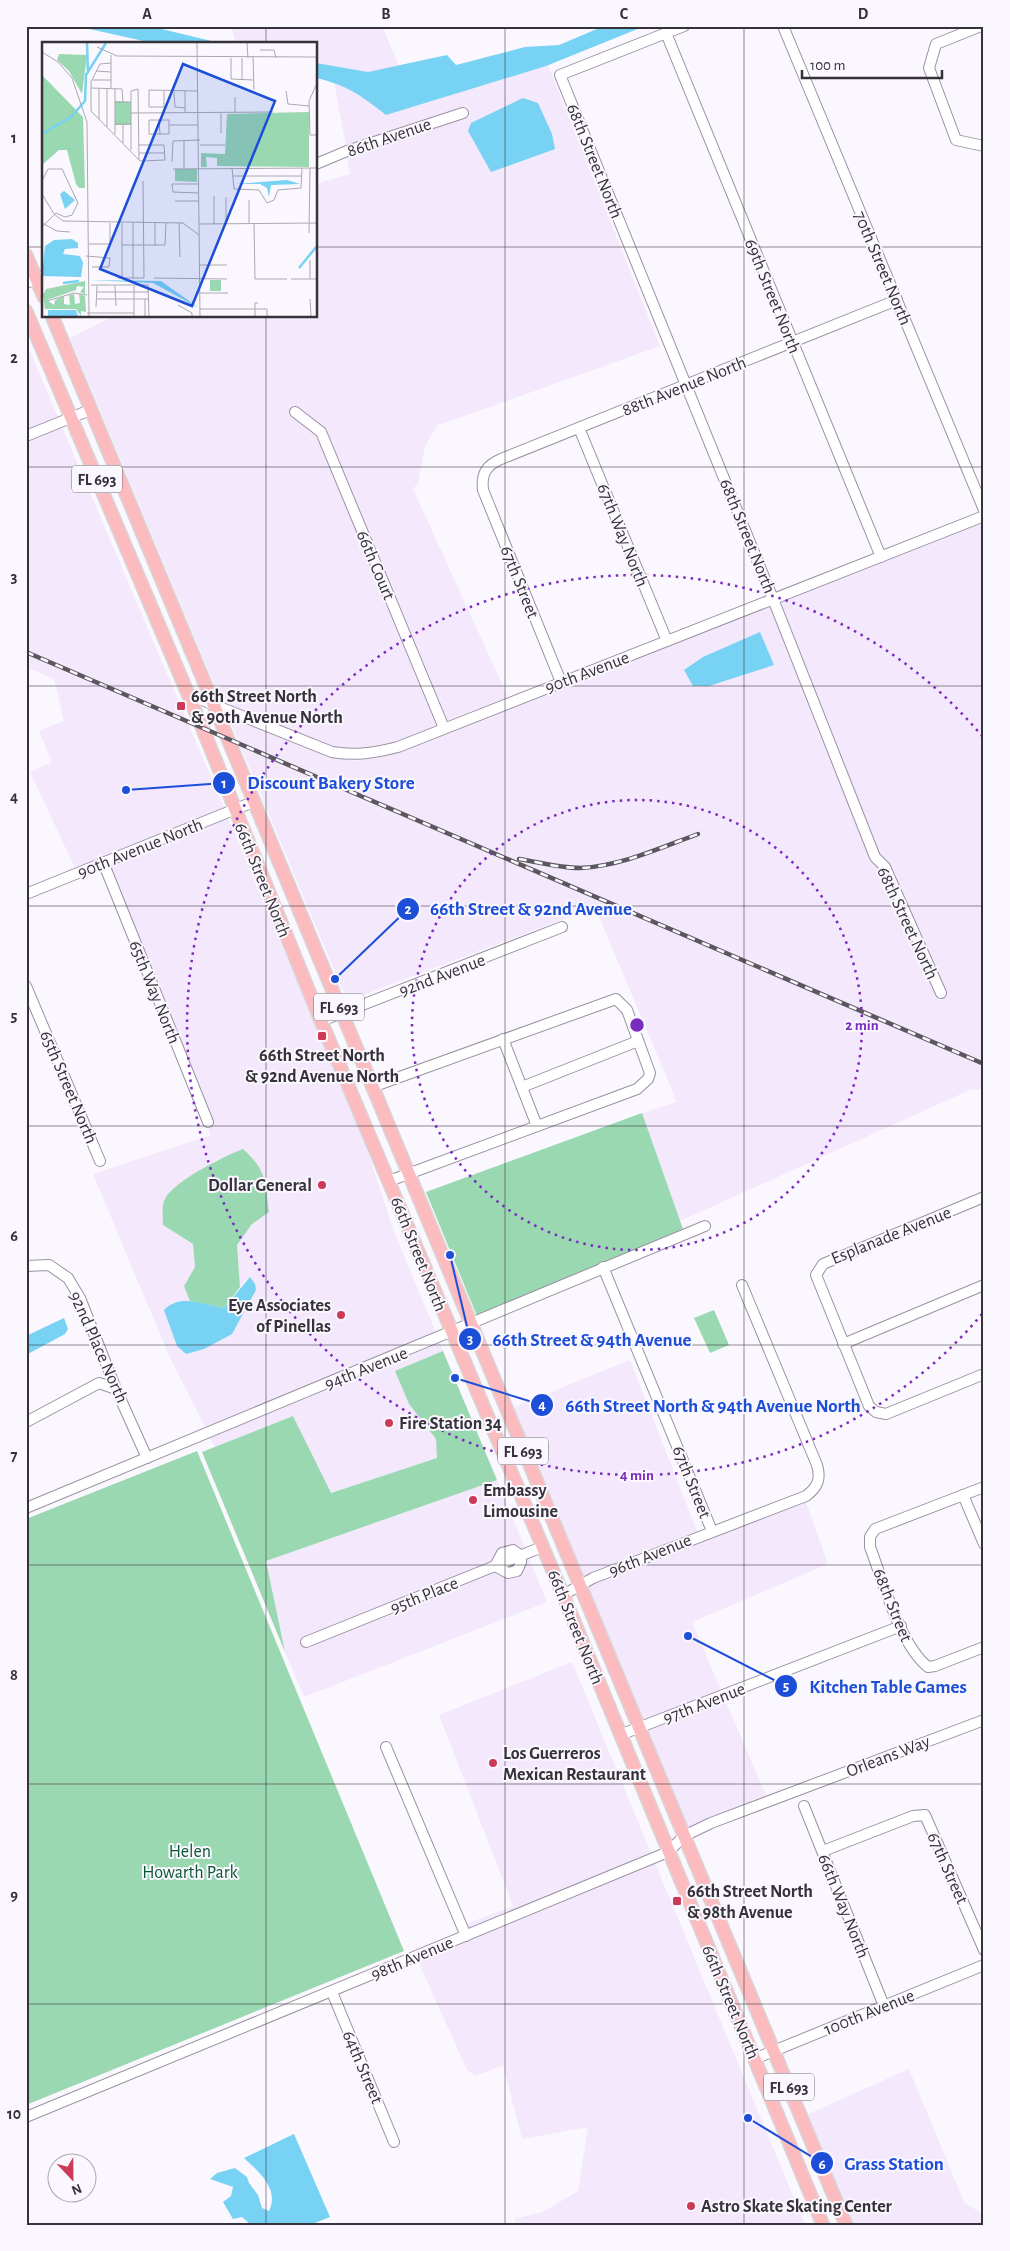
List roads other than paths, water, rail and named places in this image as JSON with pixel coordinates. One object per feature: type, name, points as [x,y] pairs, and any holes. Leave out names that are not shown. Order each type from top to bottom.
[{"type":"main road","points":[[26,255],[42,293]]},
{"type":"main road","name":"66th Street North","points":[[26,311],[187,694],[451,1333],[563,1595],[823,2225]]},
{"type":"main road","name":"66th Street North","points":[[53,318],[214,703],[253,802],[470,1325],[846,2225]]},
{"type":"main road","points":[[125,546],[144,539]]},
{"type":"street","points":[[666,34],[684,26]]},
{"type":"street","name":"70th Street North","points":[[783,26],[984,510]]},
{"type":"street","points":[[981,26],[936,44],[929,68],[956,140],[984,146]]},
{"type":"street","name":"68th Street North","points":[[666,34],[560,75],[773,599],[875,856],[885,866],[941,993]]},
{"type":"street","name":"69th Street North","points":[[666,34],[881,557]]},
{"type":"street","name":"86th Avenue","points":[[318,163],[347,151],[463,112]]},
{"type":"street","name":"88th Avenue North","points":[[482,481],[485,470],[491,463],[897,300]]},
{"type":"street","points":[[26,436],[90,410]]},
{"type":"street","name":"66th Court","points":[[295,412],[321,432],[444,728]]},
{"type":"street","name":"67th Way North","points":[[579,428],[666,641]]},
{"type":"street","name":"67th Street","points":[[482,481],[486,498],[561,682]]},
{"type":"street","name":"90th Avenue","points":[[187,694],[214,703],[314,745],[354,756],[398,747],[984,516]]},
{"type":"street","name":"90th Avenue North","points":[[26,894],[253,802]]},
{"type":"street","name":"65th Way North","points":[[103,862],[208,1122]]},
{"type":"street","name":"92nd Avenue","points":[[321,1021],[562,927]]},
{"type":"street","name":"65th Street North","points":[[26,986],[100,1161]]},
{"type":"street","points":[[372,1087],[616,999],[627,1010],[650,1073],[644,1085],[389,1181]]},
{"type":"street","points":[[503,1039],[537,1126]]},
{"type":"street","points":[[522,1087],[638,1041]]},
{"type":"street","name":"Esplanade Avenue","points":[[843,1344],[819,1287],[816,1275],[823,1264],[984,1197]]},
{"type":"street","name":"94th Avenue","points":[[26,1508],[705,1226]]},
{"type":"street","name":"92nd Place North","points":[[26,1266],[49,1265],[68,1278],[80,1298],[116,1389],[147,1458]]},
{"type":"street","name":"67th Street","points":[[604,1267],[712,1531]]},
{"type":"street","name":"96th Avenue","points":[[563,1595],[593,1578],[806,1496],[814,1490],[819,1482],[817,1465],[742,1285]]},
{"type":"street","points":[[984,1285],[843,1344],[869,1406],[876,1412],[886,1414],[984,1374]]},
{"type":"street","points":[[26,1422],[99,1383],[116,1389]]},
{"type":"street","points":[[984,1487],[963,1496],[984,1544]]},
{"type":"street","name":"68th Street","points":[[963,1496],[875,1529],[870,1537],[870,1547],[900,1626],[918,1659],[928,1667],[941,1664],[984,1647]]},
{"type":"street","name":"95th Place","points":[[306,1642],[542,1547]]},
{"type":"street","name":"97th Avenue","points":[[620,1736],[900,1626]]},
{"type":"street","name":"Orleans Way","points":[[792,1792],[984,1720]]},
{"type":"street","points":[[386,1747],[466,1936]]},
{"type":"street","name":"98th Avenue","points":[[26,2118],[243,2026],[332,1992],[668,1852],[684,1836],[711,1823],[792,1792]]},
{"type":"street","name":"66th Way North","points":[[804,1806],[884,2006]]},
{"type":"street","name":"67th Street","points":[[823,1851],[913,1816],[925,1815],[984,1950]]},
{"type":"street","name":"100th Avenue","points":[[754,2059],[984,1965]]},
{"type":"street","name":"64th Street","points":[[332,1992],[394,2142]]},
{"type":"water","points":[[76,26],[149,26],[216,42],[148,42]]},
{"type":"water","points":[[604,26],[645,26],[546,66],[386,115],[354,92],[337,84],[318,79],[318,63],[368,72],[447,55],[456,65],[525,47],[559,45]]},
{"type":"water","points":[[523,98],[538,103],[552,134],[555,149],[491,172],[468,131],[471,123]]},
{"type":"water","points":[[760,632],[774,665],[709,686],[693,686],[684,670],[703,657]]},
{"type":"water","points":[[250,1277],[255,1284],[256,1290],[232,1334],[204,1349],[186,1354],[177,1346],[164,1310],[177,1302],[185,1301],[224,1308]]},
{"type":"water","points":[[64,1318],[68,1329],[65,1334],[26,1355],[26,1336]]},
{"type":"water","points":[[294,2134],[330,2217],[310,2225],[251,2225],[242,2217],[233,2219],[223,2202],[231,2196],[233,2187],[210,2179],[217,2173],[235,2168],[247,2177],[258,2195],[262,2208],[269,2211],[272,2203],[270,2188],[261,2175],[244,2158]]},
{"type":"railway","points":[[26,652],[984,1064]]},
{"type":"railway","points":[[519,859],[564,867],[595,867],[640,856],[698,834]]},
{"type":"place","name":"66th Street North & 90th Avenue North","points":[[181,706]]},
{"type":"place","name":"Discount Bakery Store","points":[[126,790]]},
{"type":"place","name":"66th Street & 92nd Avenue","points":[[335,979]]},
{"type":"place","name":"66th Street North & 92nd Avenue North","points":[[322,1036]]},
{"type":"place","name":"Dollar General","points":[[322,1185]]},
{"type":"place","name":"66th Street & 94th Avenue","points":[[450,1255]]},
{"type":"place","name":"Eye Associates of Pinellas","points":[[341,1315]]},
{"type":"place","name":"66th Street North & 94th Avenue North","points":[[455,1378]]},
{"type":"place","name":"Fire Station 34","points":[[389,1423]]},
{"type":"place","name":"Embassy Limousine","points":[[473,1500]]},
{"type":"place","name":"Kitchen Table Games","points":[[688,1636]]},
{"type":"place","name":"Los Guerreros Mexican Restaurant","points":[[493,1763]]},
{"type":"place","name":"66th Street North & 98th Avenue","points":[[677,1901]]},
{"type":"place","name":"Grass Station","points":[[748,2118]]},
{"type":"place","name":"Astro Skate Skating Center","points":[[691,2206]]},
{"type":"park label","name":"Helen Howarth Park","points":[[190,1861]]}]
